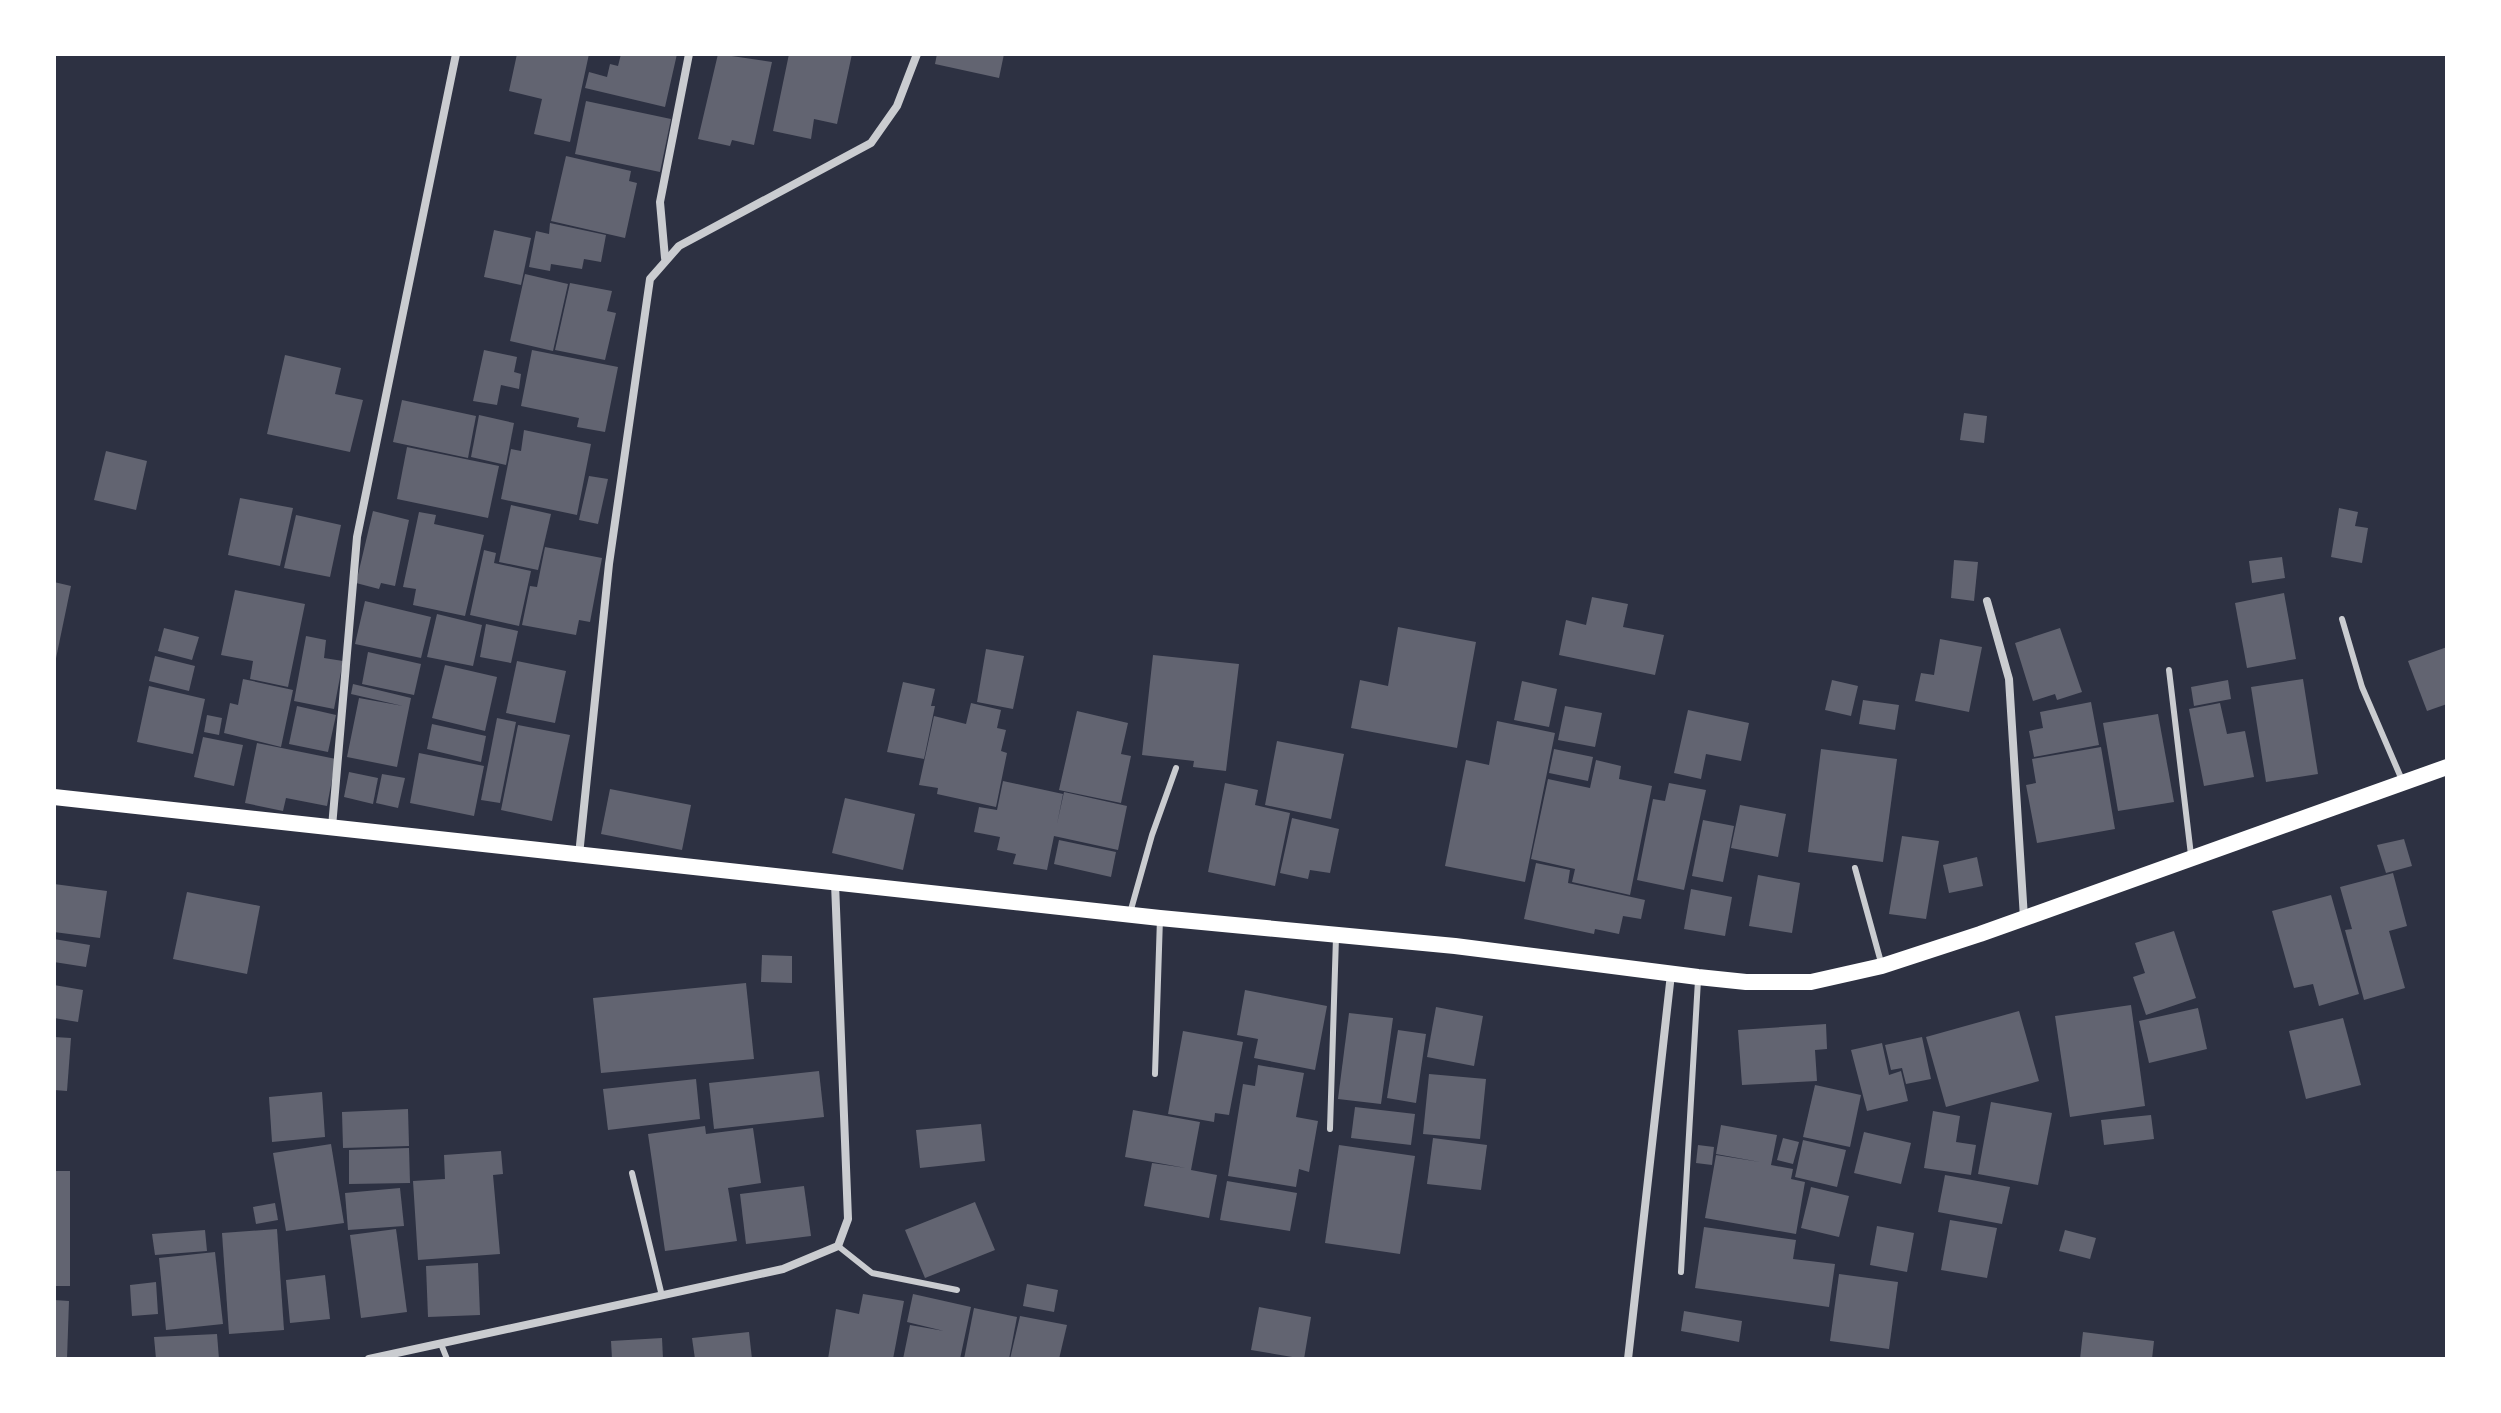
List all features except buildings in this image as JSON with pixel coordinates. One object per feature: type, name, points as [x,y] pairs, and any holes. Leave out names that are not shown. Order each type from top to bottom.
[{"type":"main road","points":[[54,797],[579,856],[1336,934],[1698,977],[1746,982],[1811,982],[1882,966],[2024,918],[2447,767]]},
{"type":"street","points":[[332,827],[357,537],[456,54]]},
{"type":"street","points":[[665,258],[660,202],[689,54]]},
{"type":"street","points":[[579,856],[609,564],[650,279],[665,258],[679,246],[871,143],[897,106],[917,54]]},
{"type":"street","points":[[1987,601],[2009,679],[2024,918]]},
{"type":"street","points":[[369,1359],[783,1269],[838,1246],[848,1219],[835,883]]},
{"type":"street","points":[[1628,1359],[1671,973]]},
{"type":"lane","points":[[2342,619],[2362,687],[2404,783]]},
{"type":"lane","points":[[2169,670],[2191,858]]},
{"type":"lane","points":[[1130,914],[1152,835],[1176,768]]},
{"type":"lane","points":[[1855,868],[1882,966]]},
{"type":"lane","points":[[1155,1074],[1160,918]]},
{"type":"lane","points":[[1330,1129],[1336,934]]},
{"type":"lane","points":[[1681,1272],[1698,977]]},
{"type":"lane","points":[[632,1173],[662,1296]]},
{"type":"lane","points":[[838,1246],[872,1273],[957,1290]]},
{"type":"lane","points":[[441,1344],[447,1359]]}]
